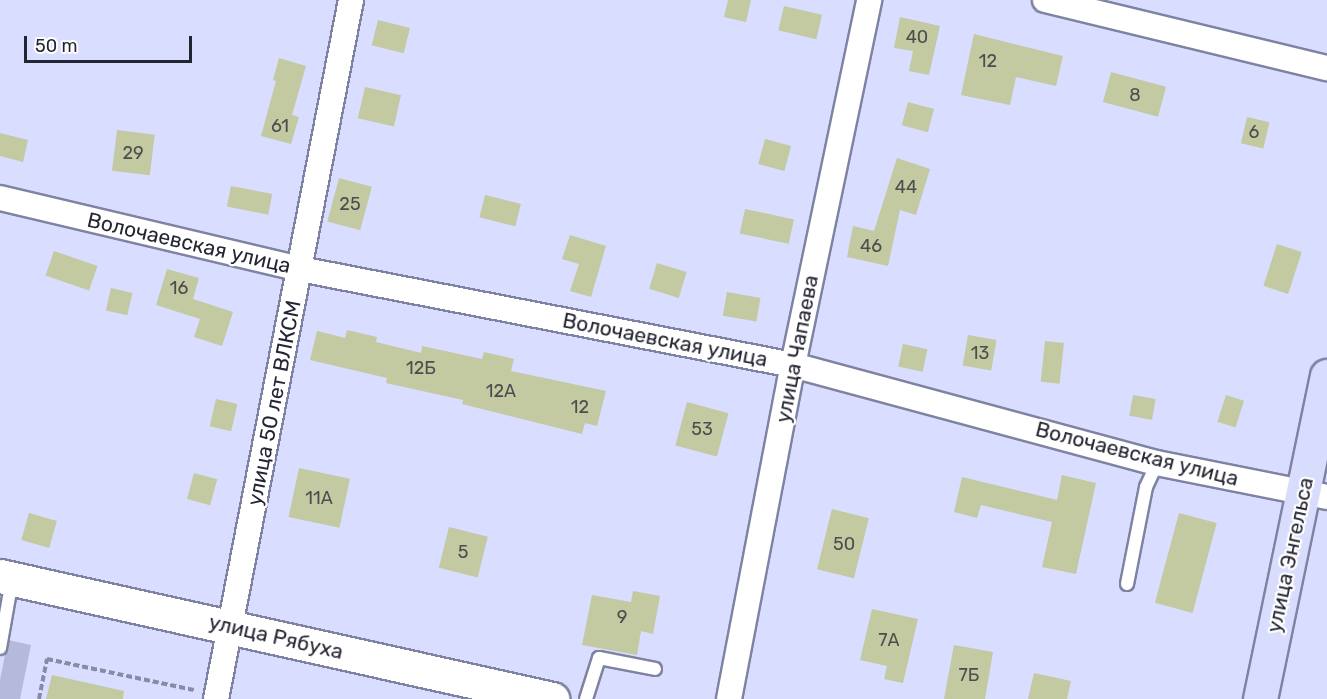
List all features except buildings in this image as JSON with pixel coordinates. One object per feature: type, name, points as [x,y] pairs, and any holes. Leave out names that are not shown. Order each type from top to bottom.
[{"type":"main road","name":"улица Энгельса","points":[[1260,699],[1315,494],[1327,376]]},
{"type":"main road","name":"улица Рябуха","points":[[6,578],[232,627],[503,694],[552,699]]},
{"type":"street","name":"улица 50 лет ВЛКСМ","points":[[217,697],[351,0]]},
{"type":"street","name":"улица Чапаева","points":[[729,699],[793,365],[869,0]]},
{"type":"street","points":[[1045,0],[1327,68]]},
{"type":"street","name":"Волочаевская улица","points":[[0,198],[300,269],[793,365],[1157,463],[1315,494]]},
{"type":"lane","points":[[1127,584],[1146,487],[1157,463]]},
{"type":"lane","points":[[0,648],[6,578]]},
{"type":"lane","points":[[586,699],[598,658],[655,669]]},
{"type":"path","points":[[39,699],[47,659],[217,697]]},
{"type":"shaded area","points":[[8,640],[31,645],[20,699],[0,699],[0,680]]}]
